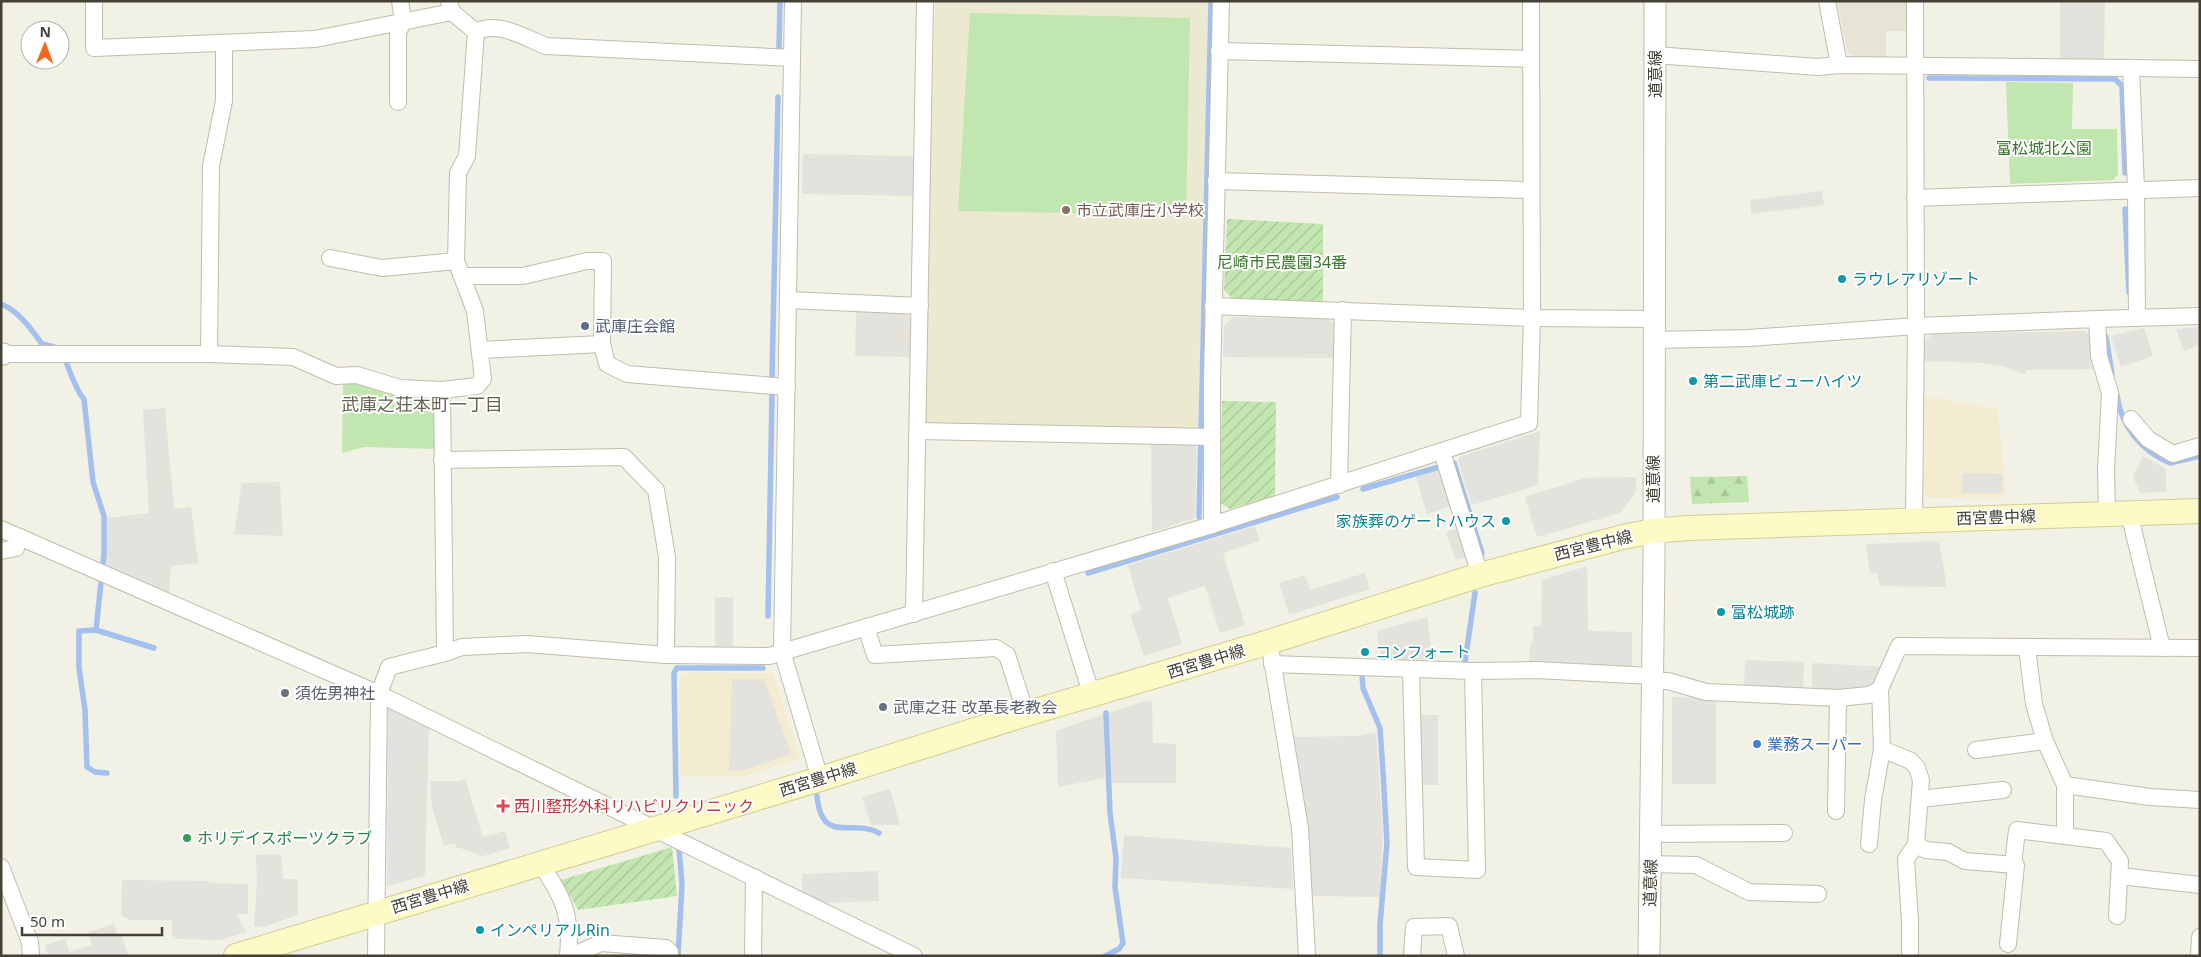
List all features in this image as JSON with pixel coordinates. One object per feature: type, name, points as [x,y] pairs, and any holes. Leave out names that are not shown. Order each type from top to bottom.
[{"type":"main road","name":"西宮豊中線","points":[[236,956],[820,779],[1026,714],[1092,696],[1271,653],[1480,575],[1653,530],[2200,511]]},
{"type":"street","points":[[94,1],[94,48],[315,39],[403,21],[450,7],[476,32]]},
{"type":"street","points":[[398,102],[398,33],[403,21],[400,1]]},
{"type":"street","points":[[793,1],[782,651],[820,779]]},
{"type":"street","points":[[914,614],[925,1]]},
{"type":"street","points":[[1212,525],[1206,437],[1213,306],[1221,1]]},
{"type":"street","points":[[376,956],[379,694],[390,667],[462,647],[527,644],[666,656],[770,656],[1212,525],[1529,423],[1532,318],[1530,190],[1531,1]]},
{"type":"street","name":"道意線","points":[[1649,956],[1655,1]]},
{"type":"street","points":[[1827,1],[1839,65]]},
{"type":"street","points":[[1914,520],[1916,1]]},
{"type":"street","points":[[476,32],[485,27],[510,31],[546,46],[792,58]]},
{"type":"street","points":[[2,354],[209,354],[293,357],[336,376],[358,375],[400,388],[442,390],[477,386],[483,379],[475,311],[456,261],[458,173],[467,156],[476,32]]},
{"type":"street","points":[[209,354],[211,166],[224,101],[224,43]]},
{"type":"street","points":[[1219,51],[1531,59]]},
{"type":"street","points":[[1655,56],[1818,67],[1839,65],[2200,69]]},
{"type":"street","points":[[2131,68],[2136,189],[2137,318]]},
{"type":"street","points":[[1216,181],[1530,190]]},
{"type":"street","points":[[1915,198],[2200,188]]},
{"type":"street","points":[[330,258],[382,268],[456,261]]},
{"type":"street","points":[[463,276],[523,276],[587,261],[602,261],[602,344],[607,364],[627,374],[787,387]]},
{"type":"street","points":[[789,300],[920,306]]},
{"type":"street","points":[[1213,306],[1532,318],[1749,338],[1916,326],[2200,316]]},
{"type":"street","points":[[1339,485],[1343,310]]},
{"type":"street","points":[[2097,319],[2099,356],[2110,393],[2106,469],[2118,513],[2162,648]]},
{"type":"street","points":[[480,350],[602,344]]},
{"type":"street","points":[[442,390],[445,653]]},
{"type":"street","points":[[2131,419],[2148,439],[2173,454],[2200,446]]},
{"type":"street","points":[[918,431],[1206,437]]},
{"type":"street","points":[[1442,452],[1480,575]]},
{"type":"street","points":[[442,460],[624,457],[656,490],[667,557],[666,656]]},
{"type":"street","points":[[1,529],[379,694],[754,877],[890,951],[914,956]]},
{"type":"street","points":[[1,551],[16,548],[20,537]]},
{"type":"street","points":[[1053,571],[1092,696]]},
{"type":"street","points":[[866,627],[875,655],[996,648],[1007,655],[1026,714]]},
{"type":"street","points":[[1869,844],[1873,800],[1882,750],[1880,689],[1899,646],[2200,648]]},
{"type":"street","points":[[2027,648],[2034,704],[2045,742],[2065,785],[2065,835]]},
{"type":"street","points":[[1307,956],[1300,828],[1271,653],[1411,669],[1473,671],[1536,670],[1652,679],[1668,681],[1706,692],[1838,698],[1869,695],[1880,689]]},
{"type":"street","points":[[1411,669],[1416,867],[1477,870],[1473,671]]},
{"type":"street","points":[[1836,811],[1838,698]]},
{"type":"street","points":[[1976,750],[2045,742]]},
{"type":"street","points":[[1882,750],[1911,761],[1917,768],[1921,780],[1916,845],[1906,859],[1910,956]]},
{"type":"street","points":[[2065,785],[2141,796],[2200,800]]},
{"type":"street","points":[[1920,799],[2003,790]]},
{"type":"street","points":[[2012,865],[2017,830],[2106,841],[2120,861],[2118,916]]},
{"type":"street","points":[[1651,834],[1784,833]]},
{"type":"street","points":[[1916,845],[1926,850],[1948,852],[1965,861],[2016,866],[2008,944]]},
{"type":"street","points":[[540,863],[555,885],[567,913],[570,938],[569,956],[601,943],[666,948],[670,952],[670,956]]},
{"type":"street","points":[[1650,864],[1696,865],[1749,892],[1818,894]]},
{"type":"street","points":[[1,868],[30,942],[31,956]]},
{"type":"street","points":[[2120,876],[2200,885]]},
{"type":"street","points":[[753,956],[754,877]]},
{"type":"street","points":[[1412,956],[1414,927],[1449,926],[1456,956]]},
{"type":"street","points":[[2199,956],[2200,937]]},
{"type":"shaded area","name":"市立武庫庄小学校","points":[[935,1],[1208,1],[1198,428],[933,426],[923,419]]},
{"type":"shaded area","points":[[1837,1],[1908,1],[1908,31],[1886,31],[1886,59],[1856,58],[1847,51]]},
{"type":"shaded area","points":[[2060,2],[2105,3],[2104,60],[2060,59]]},
{"type":"shaded area","points":[[803,154],[914,156],[913,196],[802,194]]},
{"type":"shaded area","points":[[1822,191],[1824,205],[1751,214],[1750,200]]},
{"type":"shaded area","points":[[856,310],[904,311],[911,318],[911,357],[855,356]]},
{"type":"shaded area","points":[[1233,317],[1328,319],[1337,326],[1336,358],[1223,357],[1224,325]]},
{"type":"shaded area","points":[[2200,327],[2200,345],[2184,351],[2176,329]]},
{"type":"shaded area","points":[[2144,328],[2153,356],[2121,367],[2111,336]]},
{"type":"shaded area","points":[[2085,331],[2092,338],[2095,369],[2026,370],[2025,374],[2006,367],[1982,363],[1924,361],[1924,343],[1932,334]]},
{"type":"shaded area","points":[[1925,396],[1998,409],[2006,497],[1930,498],[1924,493]]},
{"type":"shaded area","points":[[165,408],[174,509],[191,507],[198,563],[171,566],[169,596],[106,567],[107,518],[149,513],[143,410]]},
{"type":"shaded area","points":[[1540,431],[1538,485],[1472,505],[1458,461],[1459,457]]},
{"type":"shaded area","points":[[1151,443],[1197,444],[1195,518],[1152,532]]},
{"type":"shaded area","points":[[2143,456],[2166,469],[2166,492],[2140,493],[2133,477]]},
{"type":"shaded area","points":[[1443,468],[1454,505],[1427,514],[1416,477]]},
{"type":"shaded area","points":[[1962,473],[2003,474],[2002,493],[1962,493]]},
{"type":"shaded area","points":[[1636,477],[1636,492],[1620,513],[1537,537],[1525,497],[1585,478]]},
{"type":"shaded area","points":[[280,482],[283,536],[234,534],[242,483]]},
{"type":"shaded area","points":[[1255,526],[1260,541],[1223,553],[1245,625],[1220,633],[1205,586],[1168,598],[1182,644],[1144,656],[1130,614],[1141,610],[1128,565]]},
{"type":"shaded area","points":[[1461,527],[1470,558],[1455,559],[1446,532]]},
{"type":"shaded area","points":[[1939,541],[1947,587],[1880,586],[1877,573],[1870,573],[1866,544]]},
{"type":"shaded area","points":[[1587,566],[1588,631],[1632,632],[1632,670],[1529,665],[1530,643],[1533,643],[1533,626],[1541,626],[1542,580]]},
{"type":"shaded area","points":[[1365,573],[1370,589],[1289,615],[1279,583],[1305,575],[1310,590]]},
{"type":"shaded area","points":[[715,597],[733,597],[733,649],[715,649]]},
{"type":"shaded area","points":[[1427,617],[1434,665],[1382,663],[1377,631]]},
{"type":"shaded area","points":[[1745,660],[1804,662],[1803,691],[1744,688]]},
{"type":"shaded area","points":[[1812,663],[1886,667],[1871,689],[1812,691]]},
{"type":"shaded area","points":[[683,673],[773,673],[800,759],[743,777],[680,776],[679,676]]},
{"type":"shaded area","points":[[732,679],[764,679],[791,754],[742,771],[729,771]]},
{"type":"shaded area","points":[[1672,697],[1716,698],[1716,784],[1672,784]]},
{"type":"shaded area","points":[[1152,701],[1153,743],[1176,744],[1176,783],[1112,783],[1109,713],[1142,702]]},
{"type":"shaded area","points":[[388,707],[429,726],[425,876],[387,886]]},
{"type":"shaded area","points":[[1104,714],[1105,778],[1058,787],[1056,731]]},
{"type":"shaded area","points":[[1421,715],[1438,715],[1438,785],[1421,785]]},
{"type":"shaded area","points":[[1376,732],[1383,835],[1380,897],[1311,896],[1293,737],[1356,736]]},
{"type":"shaded area","points":[[465,779],[483,837],[505,831],[510,848],[480,857],[479,854],[456,847],[455,843],[444,846],[432,807],[430,781],[459,781]]},
{"type":"shaded area","points":[[890,789],[900,825],[871,825],[862,797]]},
{"type":"shaded area","points":[[1124,835],[1291,848],[1293,889],[1121,878]]},
{"type":"shaded area","points":[[281,854],[283,879],[298,879],[298,915],[263,927],[254,926],[257,881],[256,855]]},
{"type":"shaded area","points":[[878,871],[879,901],[821,903],[802,894],[802,874]]},
{"type":"shaded area","points":[[122,880],[209,881],[209,883],[248,884],[248,914],[237,914],[246,932],[220,940],[177,939],[172,935],[172,920],[130,920],[121,915]]},
{"type":"shaded area","points":[[114,924],[118,936],[122,936],[128,956],[48,956],[45,945],[65,939],[69,952],[92,945],[88,932]]},
{"type":"green space","points":[[970,13],[1190,18],[1186,215],[958,211]]},
{"type":"green space","name":"富松城北公園","points":[[2006,82],[2073,83],[2072,129],[2117,129],[2118,174],[2113,180],[2010,184]]},
{"type":"green space","name":"尼崎市民農園34番","points":[[1227,219],[1323,224],[1323,303],[1234,300],[1224,290]]},
{"type":"green space","points":[[346,380],[392,391],[434,398],[437,402],[437,449],[364,447],[342,453],[343,383]]},
{"type":"green space","points":[[1222,401],[1276,402],[1275,496],[1230,509],[1220,503]]},
{"type":"green space","points":[[1747,476],[1749,502],[1692,504],[1690,477]]},
{"type":"green space","points":[[672,847],[677,896],[578,910],[561,880]]},
{"type":"waterway","points":[[779,48],[780,1]]},
{"type":"waterway","points":[[1199,517],[1211,1]]},
{"type":"waterway","points":[[1929,78],[2115,79],[2122,86],[2125,173]]},
{"type":"waterway","points":[[772,377],[778,97]]},
{"type":"waterway","points":[[2125,209],[2129,292]]},
{"type":"waterway","points":[[1,304],[19,316],[42,344],[54,347]]},
{"type":"waterway","points":[[2106,337],[2112,374]]},
{"type":"waterway","points":[[64,356],[76,386],[84,399],[93,482],[104,516],[104,554],[96,630],[79,631],[79,668],[85,710],[87,767],[95,772],[107,773]]},
{"type":"waterway","points":[[768,616],[772,395]]},
{"type":"waterway","points":[[2117,395],[2119,406],[2128,427],[2150,452],[2170,463],[2200,456]]},
{"type":"waterway","points":[[1454,463],[1482,553]]},
{"type":"waterway","points":[[1363,489],[1439,467]]},
{"type":"waterway","points":[[1088,573],[1337,497]]},
{"type":"waterway","points":[[1465,662],[1475,593]]},
{"type":"waterway","points":[[96,630],[154,648]]},
{"type":"waterway","points":[[676,796],[674,673],[677,668],[763,668]]},
{"type":"waterway","points":[[1362,675],[1363,688],[1380,728],[1383,772],[1387,843],[1380,924],[1380,956]]},
{"type":"waterway","points":[[1105,956],[1119,949],[1123,943],[1115,887],[1116,858],[1110,813],[1106,713]]},
{"type":"waterway","points":[[817,796],[820,811],[825,821],[832,826],[869,829],[879,833]]},
{"type":"waterway","points":[[678,956],[682,885],[679,848]]},
{"type":"place","name":"市立武庫庄小学校","points":[[1066,210]]},
{"type":"place","name":"ラウレアリゾート","points":[[1842,279]]},
{"type":"place","name":"武庫庄会館","points":[[585,326]]},
{"type":"place","name":"第二武庫ビューハイツ","points":[[1693,381]]},
{"type":"place","name":"家族葬のゲートハウス","points":[[1506,521]]},
{"type":"place","name":"富松城跡","points":[[1721,612]]},
{"type":"place","name":"コンフォート","points":[[1365,652]]},
{"type":"place","name":"須佐男神社","points":[[285,693]]},
{"type":"place","name":"武庫之荘 改革長老教会","points":[[883,707]]},
{"type":"place","name":"業務スーパー","points":[[1757,744]]},
{"type":"place","name":"西川整形外科リハビリクリニック","points":[[503,806]]},
{"type":"place","name":"ホリデイスポーツクラブ","points":[[187,838]]},
{"type":"place","name":"インペリアルRin","points":[[480,930]]},
{"type":"district","name":"武庫之荘本町一丁目","points":[[422,404]]}]
